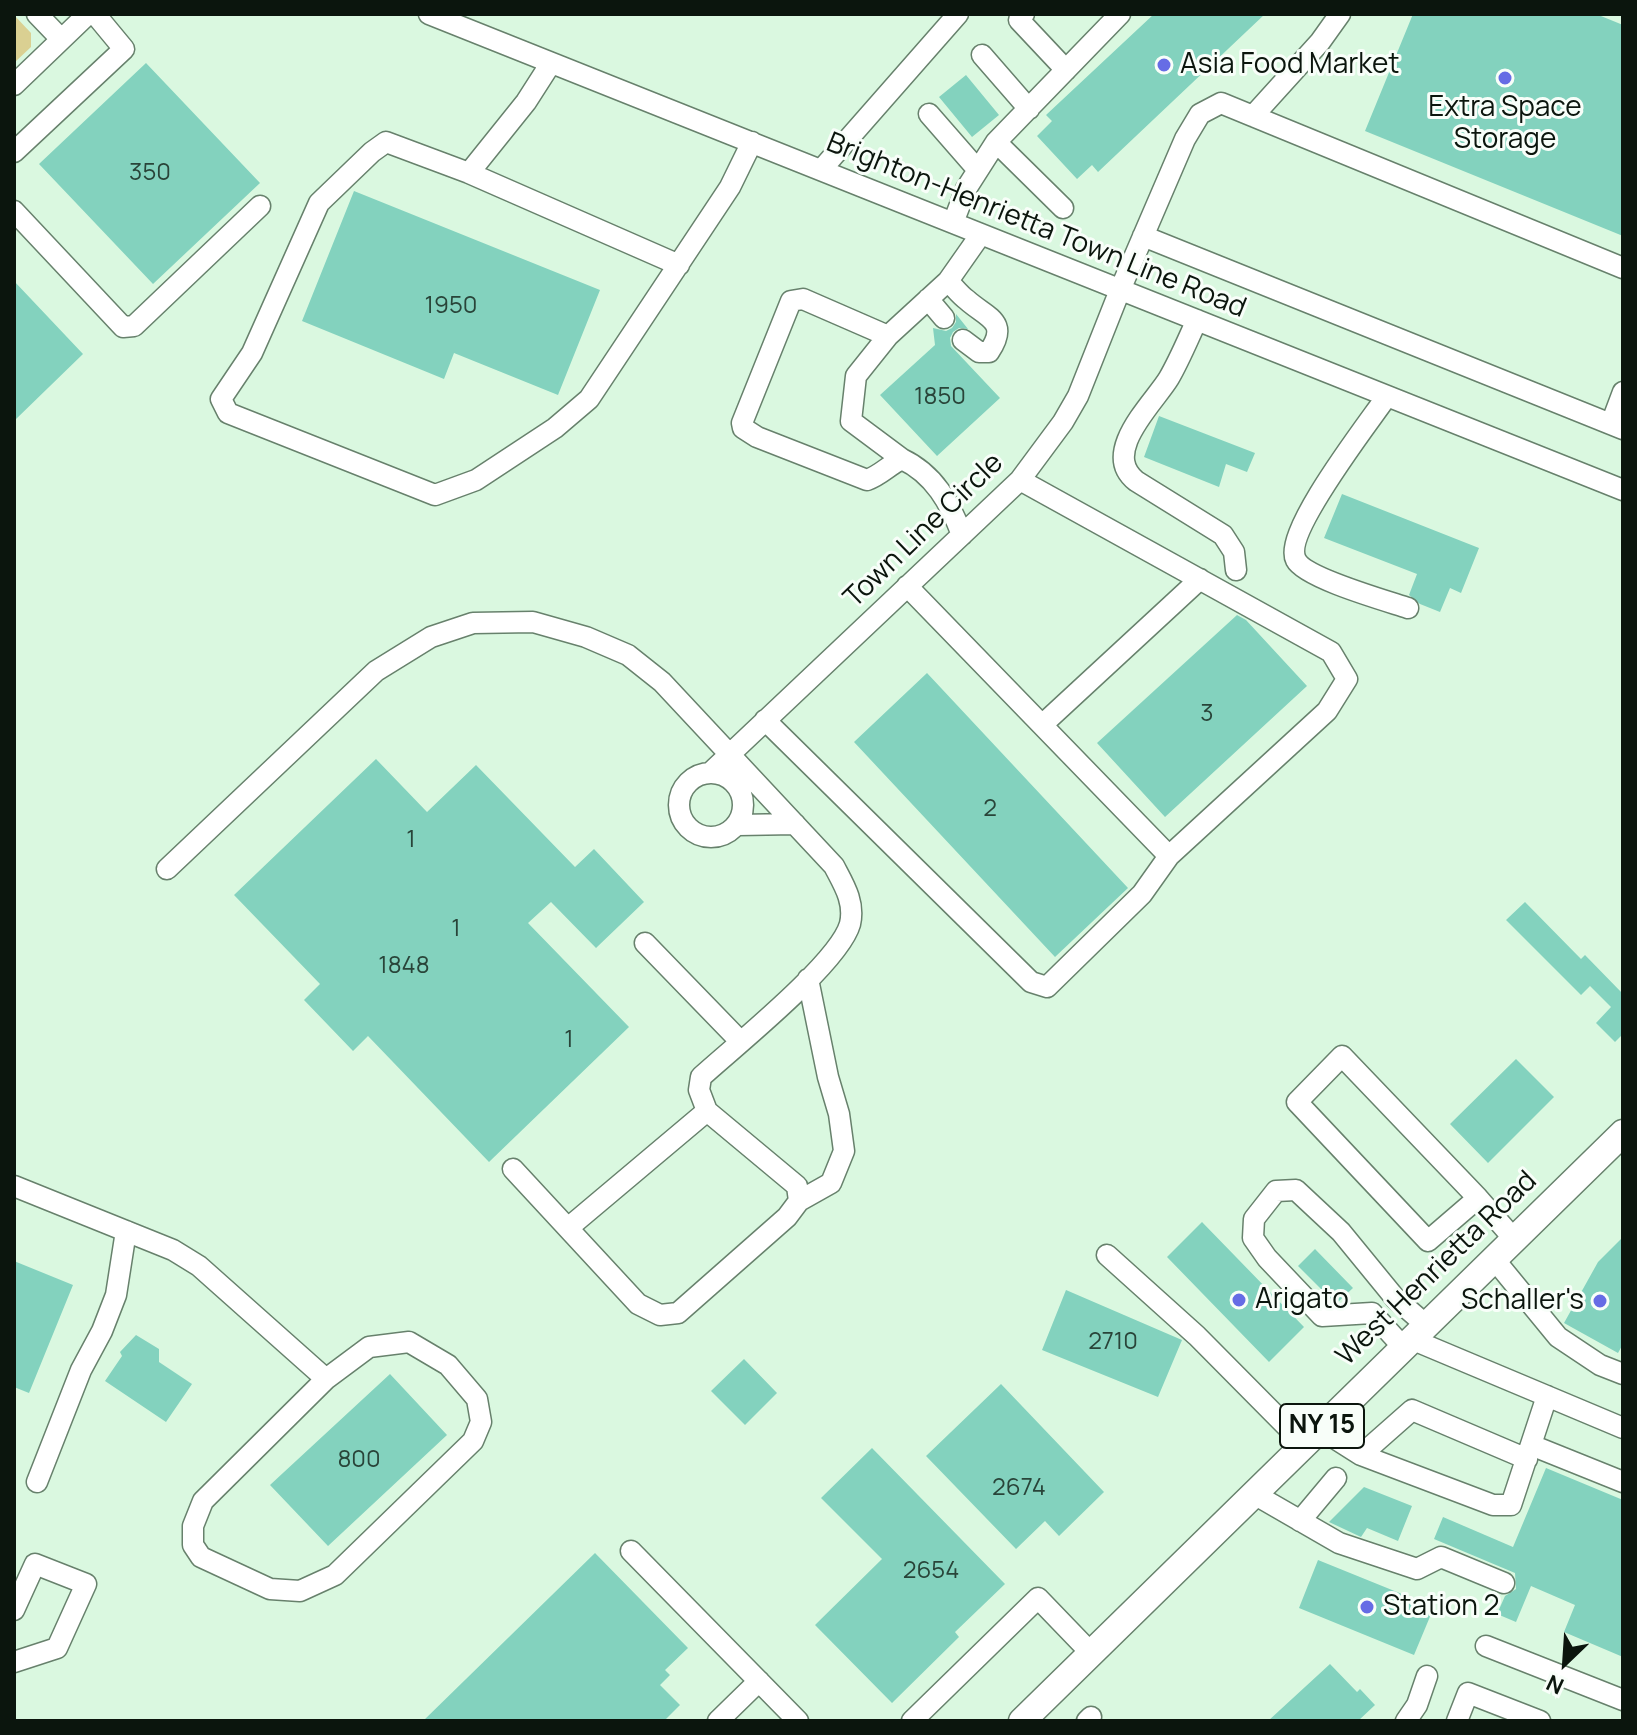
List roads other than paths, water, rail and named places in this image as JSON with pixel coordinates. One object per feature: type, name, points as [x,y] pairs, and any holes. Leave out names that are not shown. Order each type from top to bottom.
[{"type":"main road","name":"West Henrietta Road","points":[[1028,1719],[1091,1653],[1623,1133]]},
{"type":"street","points":[[37,14],[61,39]]},
{"type":"street","points":[[14,85],[88,14]]},
{"type":"street","points":[[14,152],[124,49],[95,14]]},
{"type":"street","name":"Brighton-Henrietta Town Line Road","points":[[429,14],[460,20],[551,63],[1623,490]]},
{"type":"street","points":[[821,170],[958,14]]},
{"type":"street","points":[[1024,14],[1019,20],[1066,70]]},
{"type":"street","points":[[1253,116],[1320,42],[1340,14]]},
{"type":"street","points":[[953,223],[966,189],[996,142],[1114,15]]},
{"type":"street","points":[[982,55],[1029,109]]},
{"type":"street","points":[[469,173],[526,102],[551,63]]},
{"type":"street","name":"Town Line Circle","points":[[738,825],[730,832],[710,838],[699,836],[683,821],[679,811],[683,789],[690,781],[710,773],[1020,480],[1063,422],[1078,396],[1143,236],[1185,139],[1200,114],[1221,103],[1623,268]]},
{"type":"street","points":[[929,114],[977,169]]},
{"type":"street","points":[[679,265],[469,173],[386,142],[319,203],[252,353],[221,399],[228,413],[435,495],[476,480],[555,428],[589,399],[679,265],[730,187],[752,142]]},
{"type":"street","points":[[996,142],[1063,208]]},
{"type":"street","points":[[14,211],[123,327],[134,326],[260,206]]},
{"type":"street","points":[[962,535],[949,501],[921,471],[851,421],[856,376],[888,336],[948,281],[981,234]]},
{"type":"street","points":[[1143,236],[1617,426],[1623,392]]},
{"type":"street","points":[[948,281],[967,301],[993,319],[998,328],[996,341],[989,352],[979,352],[963,340]]},
{"type":"street","points":[[888,336],[803,299],[791,301],[742,423],[743,428],[757,437],[867,480],[902,459]]},
{"type":"street","points":[[928,299],[944,318]]},
{"type":"street","points":[[1197,320],[1170,376],[1139,416],[1123,458],[1127,474],[1136,481],[1223,535],[1234,552],[1236,570]]},
{"type":"street","points":[[1387,396],[1313,503],[1294,555],[1297,562],[1319,577],[1408,608]]},
{"type":"street","points":[[765,720],[1031,982],[1047,987],[1142,894],[1169,856],[1327,711],[1347,679],[1331,652],[1020,480]]},
{"type":"street","points":[[949,501],[986,512]]},
{"type":"street","points":[[1042,725],[1200,579]]},
{"type":"street","points":[[907,586],[1169,856]]},
{"type":"street","points":[[167,869],[376,671],[431,637],[473,623],[533,622],[586,637],[628,655],[662,682],[834,866],[850,895],[851,921],[843,941],[808,979],[701,1077],[699,1090],[707,1111],[797,1186],[799,1201]]},
{"type":"street","points":[[710,773],[730,778],[743,795],[742,816],[738,825],[795,824]]},
{"type":"street","points":[[645,943],[740,1041]]},
{"type":"street","points":[[513,1169],[638,1304],[660,1315],[678,1313],[787,1217],[799,1201],[831,1183],[844,1151],[839,1114],[828,1077],[808,979]]},
{"type":"street","points":[[1478,1198],[1428,1241],[1297,1102],[1342,1056],[1478,1198],[1514,1239]]},
{"type":"street","points":[[568,1228],[707,1111]]},
{"type":"street","points":[[14,1186],[173,1250],[199,1266],[326,1379]]},
{"type":"street","points":[[1413,1337],[1395,1298],[1341,1232],[1296,1190],[1276,1191],[1254,1219],[1253,1238],[1267,1258],[1322,1316],[1372,1313],[1413,1337],[1623,1428]]},
{"type":"street","points":[[37,1482],[81,1370],[102,1331],[116,1295],[126,1231]]},
{"type":"street","points":[[1107,1255],[1312,1436],[1493,1505],[1511,1505],[1547,1396]]},
{"type":"street","points":[[1494,1259],[1558,1337],[1600,1365],[1623,1374]]},
{"type":"street","points":[[409,1342],[448,1365],[477,1399],[481,1422],[473,1441],[335,1575],[300,1591],[270,1589],[201,1557],[193,1545],[193,1526],[203,1501],[326,1379],[369,1347],[409,1342]]},
{"type":"street","points":[[1361,1455],[1412,1410],[1623,1482]]},
{"type":"street","points":[[1300,1521],[1336,1478]]},
{"type":"street","points":[[1254,1494],[1339,1543],[1417,1569],[1441,1557],[1504,1583]]},
{"type":"street","points":[[631,1551],[798,1721]]},
{"type":"street","points":[[14,1610],[35,1564],[86,1584],[57,1648],[14,1662]]},
{"type":"street","points":[[912,1721],[1038,1598],[1091,1653]]},
{"type":"street","points":[[1486,1646],[1623,1700]]},
{"type":"street","points":[[1406,1721],[1417,1705],[1427,1676]]},
{"type":"street","points":[[718,1721],[759,1681]]},
{"type":"street","points":[[1457,1721],[1468,1693],[1540,1721]]},
{"type":"place","name":"Asia Food Market","points":[[1164,65]]},
{"type":"place","name":"Extra Space Storage","points":[[1505,78]]},
{"type":"place","name":"Arigato","points":[[1239,1300]]},
{"type":"place","name":"Schaller's","points":[[1600,1301]]},
{"type":"place","name":"Station 2","points":[[1367,1607]]}]
